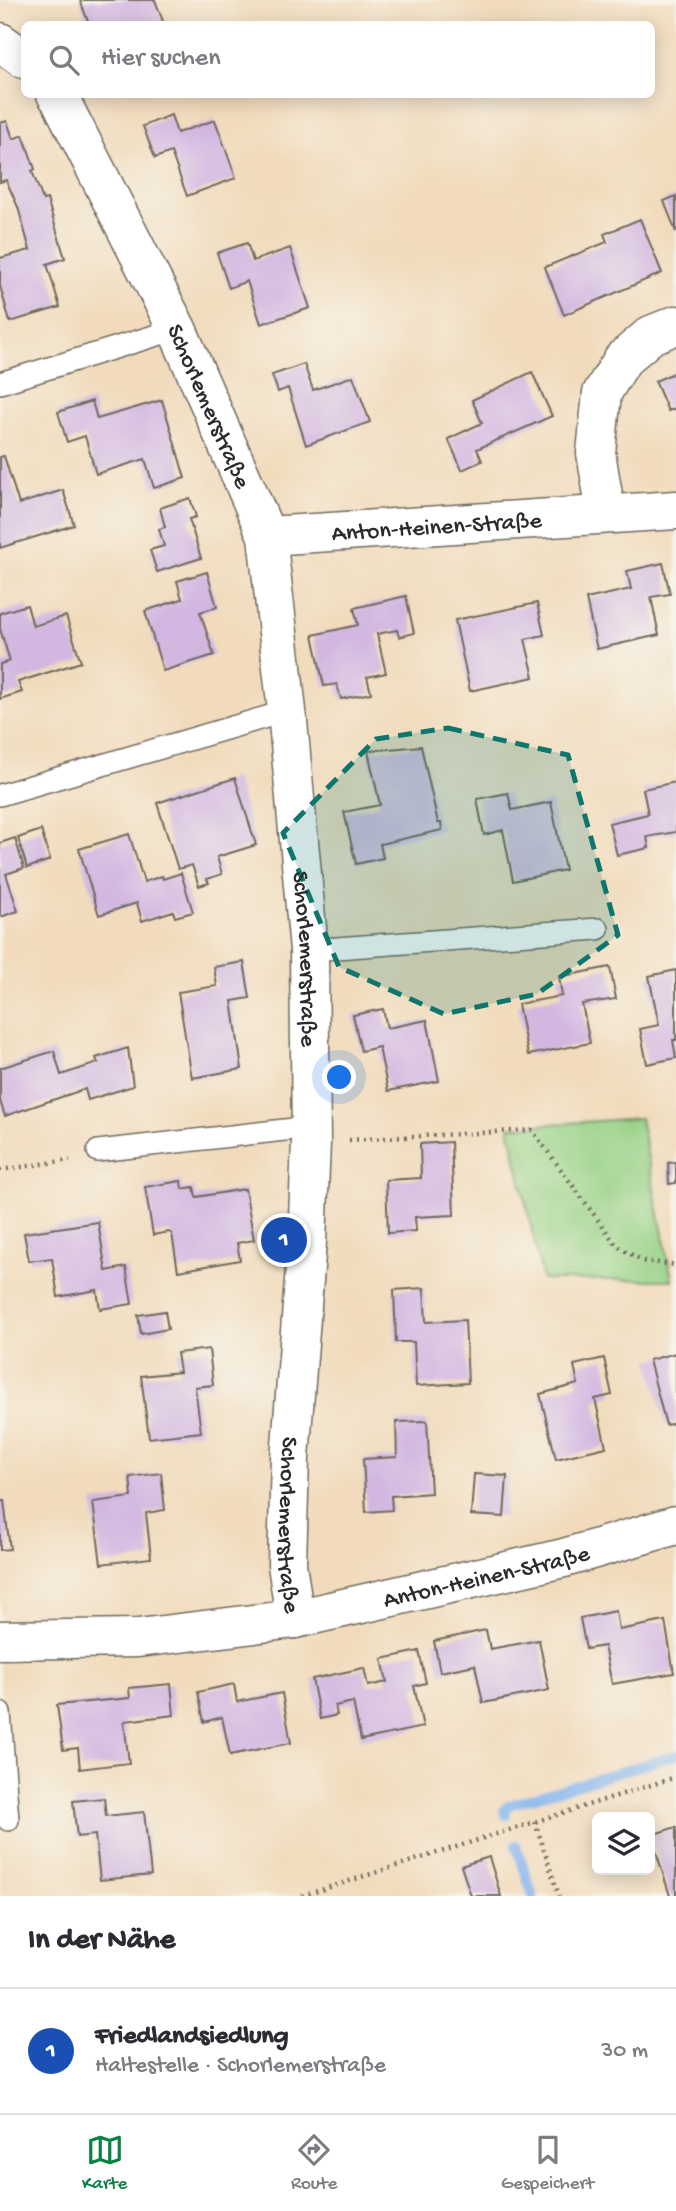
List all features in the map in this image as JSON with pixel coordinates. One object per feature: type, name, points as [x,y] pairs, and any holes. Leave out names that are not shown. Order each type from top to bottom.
[{"type":"street","points":[[0,42],[21,57]]},
{"type":"street","name":"Schorlemerstraße","points":[[0,1640],[138,1638],[295,1619],[288,1564],[290,1458],[307,1242],[311,1135],[309,950],[287,711],[267,536],[177,329],[59,98]]},
{"type":"street","points":[[606,513],[596,453],[602,393],[623,359],[651,335],[676,326]]},
{"type":"street","name":"Anton-Heinen-Straße","points":[[267,536],[676,510]]},
{"type":"street","name":"Anton-Heinen-Straße","points":[[295,1619],[564,1558],[676,1525]]},
{"type":"lane","points":[[0,383],[177,329]]},
{"type":"lane","points":[[0,795],[287,711]]},
{"type":"lane","points":[[309,950],[598,929]]},
{"type":"lane","points":[[97,1151],[311,1135]]},
{"type":"lane","points":[[0,1713],[8,1819]]},
{"type":"path","points":[[311,1135],[532,1130],[617,1246],[643,1261],[676,1265]]},
{"type":"path","points":[[0,1170],[68,1161],[97,1151]]},
{"type":"path","points":[[302,1896],[676,1777]]},
{"type":"path","points":[[535,1822],[559,1896]]},
{"type":"highlighted area","points":[[448,728],[568,755],[618,935],[537,994],[444,1014],[339,967],[283,833],[376,739]]},
{"type":"green space","points":[[640,1118],[672,1280],[543,1280],[509,1127]]},
{"type":"building","points":[[80,0],[155,0],[163,21],[88,21]]},
{"type":"building","points":[[171,115],[177,133],[215,120],[236,178],[187,196],[171,152],[155,158],[143,126]]},
{"type":"building","points":[[7,121],[13,139],[23,135],[35,169],[32,171],[43,200],[47,199],[65,258],[47,264],[60,307],[10,322],[0,286],[0,258],[30,250],[18,207],[6,180],[0,182],[0,123]]},
{"type":"building","points":[[676,196],[676,232],[664,201]]},
{"type":"building","points":[[640,219],[662,273],[564,315],[545,267],[607,242],[604,234]]},
{"type":"building","points":[[247,243],[253,261],[290,248],[310,308],[261,324],[247,281],[229,288],[217,253]]},
{"type":"building","points":[[304,364],[313,390],[353,376],[370,422],[306,445],[288,388],[278,392],[272,375]]},
{"type":"building","points":[[532,372],[552,416],[477,449],[482,461],[462,470],[448,439],[482,423],[472,400]]},
{"type":"building","points":[[676,372],[676,408],[668,411],[655,381]]},
{"type":"building","points":[[162,400],[185,478],[154,488],[145,459],[96,474],[85,436],[67,442],[58,412],[92,401],[97,419]]},
{"type":"building","points":[[4,456],[19,504],[63,490],[74,525],[0,548],[0,457]]},
{"type":"building","points":[[190,498],[196,517],[189,519],[201,558],[157,572],[150,550],[164,546],[159,529],[165,527],[160,508]]},
{"type":"building","points":[[663,563],[670,594],[651,597],[659,635],[597,649],[586,599],[631,589],[627,571]]},
{"type":"building","points":[[207,572],[217,607],[200,612],[214,655],[163,671],[145,611],[182,599],[177,581]]},
{"type":"building","points":[[406,596],[414,633],[399,637],[397,630],[377,634],[386,673],[367,677],[371,693],[341,699],[337,684],[324,686],[313,635],[358,625],[354,608]]},
{"type":"building","points":[[537,603],[544,635],[525,639],[534,677],[470,691],[455,620]]},
{"type":"building","points":[[27,605],[33,626],[66,616],[81,662],[18,682],[22,692],[0,699],[0,664],[10,661],[0,629],[0,613]]},
{"type":"building","points":[[421,746],[438,823],[441,823],[442,830],[380,844],[383,858],[356,864],[344,812],[380,805],[368,751]]},
{"type":"building","points":[[235,778],[256,845],[217,857],[222,874],[207,879],[209,883],[199,886],[192,865],[178,869],[157,803]]},
{"type":"building","points":[[676,782],[676,832],[647,837],[649,848],[617,855],[609,823],[648,814],[643,789]]},
{"type":"building","points":[[508,793],[512,810],[551,802],[565,870],[513,881],[503,830],[484,835],[477,799]]},
{"type":"building","points":[[41,830],[50,860],[27,868],[18,838]]},
{"type":"building","points":[[129,834],[144,882],[181,873],[193,912],[175,917],[173,911],[142,921],[137,903],[99,915],[79,849]]},
{"type":"building","points":[[15,838],[24,868],[6,874],[18,911],[0,917],[0,843]]},
{"type":"building","points":[[244,962],[250,998],[232,1001],[242,1069],[192,1078],[178,992],[217,986],[214,967]]},
{"type":"building","points":[[610,967],[616,999],[582,1004],[590,1043],[528,1055],[518,1004],[562,996],[559,977]]},
{"type":"building","points":[[676,970],[676,1040],[673,1040],[676,1058],[647,1064],[640,1029],[659,1025],[649,976]]},
{"type":"building","points":[[383,1009],[387,1028],[427,1020],[439,1081],[388,1091],[379,1047],[361,1051],[353,1015]]},
{"type":"building","points":[[128,1048],[133,1086],[88,1100],[85,1089],[5,1116],[0,1101],[0,1068],[54,1051],[61,1075],[98,1063],[96,1058]]},
{"type":"building","points":[[451,1142],[454,1215],[415,1217],[416,1231],[388,1233],[386,1180],[421,1178],[420,1144]]},
{"type":"building","points":[[676,1162],[676,1183],[669,1184],[668,1163]]},
{"type":"building","points":[[181,1181],[182,1189],[194,1187],[196,1197],[245,1189],[254,1240],[237,1243],[240,1260],[178,1271],[172,1234],[169,1232],[153,1235],[145,1187]]},
{"type":"building","points":[[98,1222],[106,1271],[126,1267],[132,1304],[100,1309],[97,1290],[58,1297],[52,1258],[29,1261],[24,1233]]},
{"type":"building","points":[[424,1288],[426,1322],[465,1320],[468,1383],[416,1386],[414,1342],[396,1342],[394,1290]]},
{"type":"building","points":[[165,1311],[168,1329],[141,1334],[138,1315]]},
{"type":"building","points":[[209,1349],[213,1385],[195,1387],[201,1432],[149,1438],[141,1376],[180,1372],[177,1353]]},
{"type":"building","points":[[676,1353],[676,1423],[666,1425],[649,1360]]},
{"type":"building","points":[[604,1358],[612,1395],[595,1399],[606,1447],[556,1459],[540,1394],[578,1384],[574,1365]]},
{"type":"building","points":[[427,1421],[431,1493],[391,1496],[392,1510],[366,1512],[363,1459],[397,1457],[396,1422]]},
{"type":"building","points":[[161,1473],[165,1510],[146,1513],[151,1558],[101,1564],[93,1502],[132,1497],[130,1477]]},
{"type":"building","points":[[474,1474],[507,1476],[504,1517],[471,1515]]},
{"type":"building","points":[[0,1501],[4,1501],[10,1549],[0,1550]]},
{"type":"building","points":[[616,1611],[619,1630],[665,1621],[674,1673],[612,1684],[604,1646],[586,1649],[580,1618]]},
{"type":"building","points":[[486,1630],[490,1649],[539,1640],[549,1690],[483,1703],[475,1665],[440,1672],[434,1641]]},
{"type":"building","points":[[419,1651],[426,1683],[414,1686],[423,1727],[361,1740],[353,1702],[335,1706],[337,1715],[320,1719],[312,1679],[364,1668],[368,1686],[387,1682],[382,1659]]},
{"type":"building","points":[[171,1684],[174,1715],[124,1721],[129,1763],[80,1769],[78,1748],[63,1750],[57,1705],[130,1698],[129,1688]]},
{"type":"building","points":[[234,1684],[237,1702],[282,1693],[291,1743],[230,1755],[222,1717],[204,1722],[198,1692]]},
{"type":"building","points":[[104,1798],[106,1816],[144,1812],[151,1875],[100,1880],[95,1835],[77,1837],[73,1801]]},
{"type":"building","points":[[676,1827],[676,1896],[670,1896],[655,1848],[655,1834]]},
{"type":"building","points":[[489,1857],[501,1896],[471,1896],[461,1866]]},
{"type":"waterway","points":[[506,1815],[504,1810],[509,1805],[676,1755]]},
{"type":"waterway","points":[[516,1845],[533,1896]]},
{"type":"place","name":"Friedlandsiedlung","points":[[284,1240]]}]
